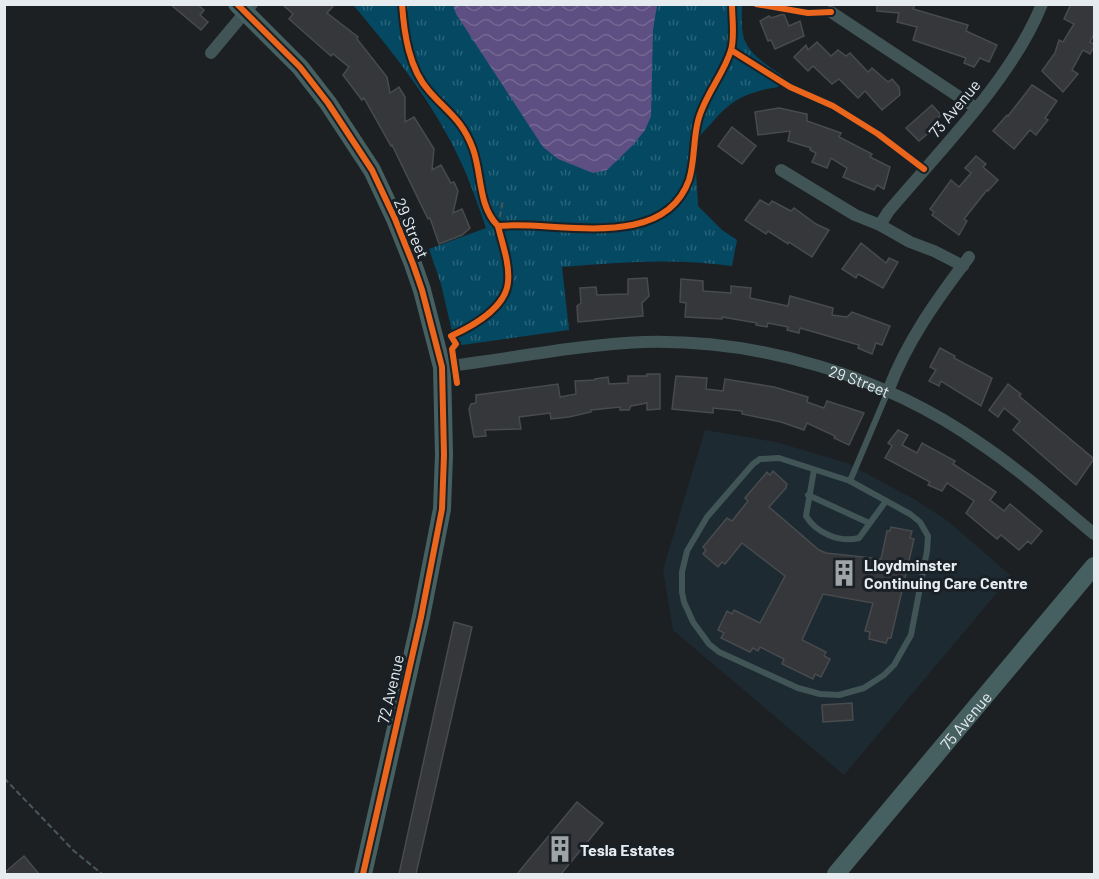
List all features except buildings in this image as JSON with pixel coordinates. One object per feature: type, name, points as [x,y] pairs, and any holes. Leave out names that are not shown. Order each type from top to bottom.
[{"type":"street","name":"73 Avenue","points":[[880,225],[888,212],[1011,63],[1032,27],[1042,4]]},
{"type":"street","points":[[211,53],[245,7]]},
{"type":"street","name":"29 Street","points":[[245,7],[300,67],[328,103],[372,170],[395,219],[416,273],[441,367],[444,455],[442,510]]},
{"type":"street","points":[[831,12],[976,108]]},
{"type":"street","points":[[780,170],[855,215],[880,225],[910,242],[966,262],[916,333],[901,359],[888,390]]},
{"type":"street","name":"29 Street","points":[[441,367],[578,346],[645,342],[713,345],[774,355],[888,390],[939,417],[981,443],[1095,534]]},
{"type":"street","name":"72 Avenue","points":[[363,874],[421,617],[442,510]]},
{"type":"street","name":"75 Avenue","points":[[836,874],[1095,566]]},
{"type":"lane","points":[[850,481],[888,390]]},
{"type":"lane","points":[[779,458],[814,470],[850,481],[910,513],[920,522],[928,536],[911,635],[894,665],[884,675],[864,687],[840,695],[798,688],[730,658],[709,644],[699,632],[688,611],[682,592],[682,572],[687,551],[707,517],[753,464],[760,459],[779,458]]},
{"type":"lane","points":[[814,470],[806,516],[811,524],[827,534],[842,540],[859,538],[886,501]]},
{"type":"lane","points":[[808,495],[869,523]]},
{"type":"path","points":[[500,235],[498,226],[503,200]]},
{"type":"path","points":[[489,217],[498,226]]},
{"type":"path","points":[[498,226],[507,225]]},
{"type":"path","points":[[4,778],[74,851],[102,874]]},
{"type":"shaded area","points":[[705,430],[776,442],[847,463],[914,499],[948,521],[1011,576],[844,775],[673,630],[663,570]]},
{"type":"green space","points":[[356,4],[742,5],[742,31],[748,47],[758,58],[783,76],[778,87],[748,95],[732,103],[717,116],[698,140],[696,163],[698,206],[722,230],[737,240],[732,266],[669,261],[562,267],[569,330],[462,345],[454,340],[441,284],[429,249],[486,228],[467,176],[445,130],[402,66],[354,6]]},
{"type":"water","points":[[453,5],[657,5],[653,30],[651,116],[645,130],[607,170],[593,173],[558,159],[543,147],[456,14]]},
{"type":"cycle path","points":[[237,4],[300,67],[328,103],[372,170],[413,264],[442,367],[444,455],[442,509],[421,617],[363,874]]},
{"type":"cycle path","points":[[402,4],[404,27],[412,61],[422,82],[459,123],[469,139],[487,209],[498,226],[577,228],[632,225],[656,217],[676,203],[689,180],[696,128],[701,112],[731,50],[732,4]]},
{"type":"cycle path","points":[[756,4],[808,13],[831,12]]},
{"type":"cycle path","points":[[731,50],[790,87],[833,106],[878,134],[924,169]]},
{"type":"cycle path","points":[[457,383],[452,349],[456,344],[451,336],[486,315],[501,300],[506,291],[508,268],[498,226]]},
{"type":"place","name":"Lloydminster Continuing Care Centre","points":[[844,573]]},
{"type":"place","name":"Tesla Estates","points":[[560,849]]}]
